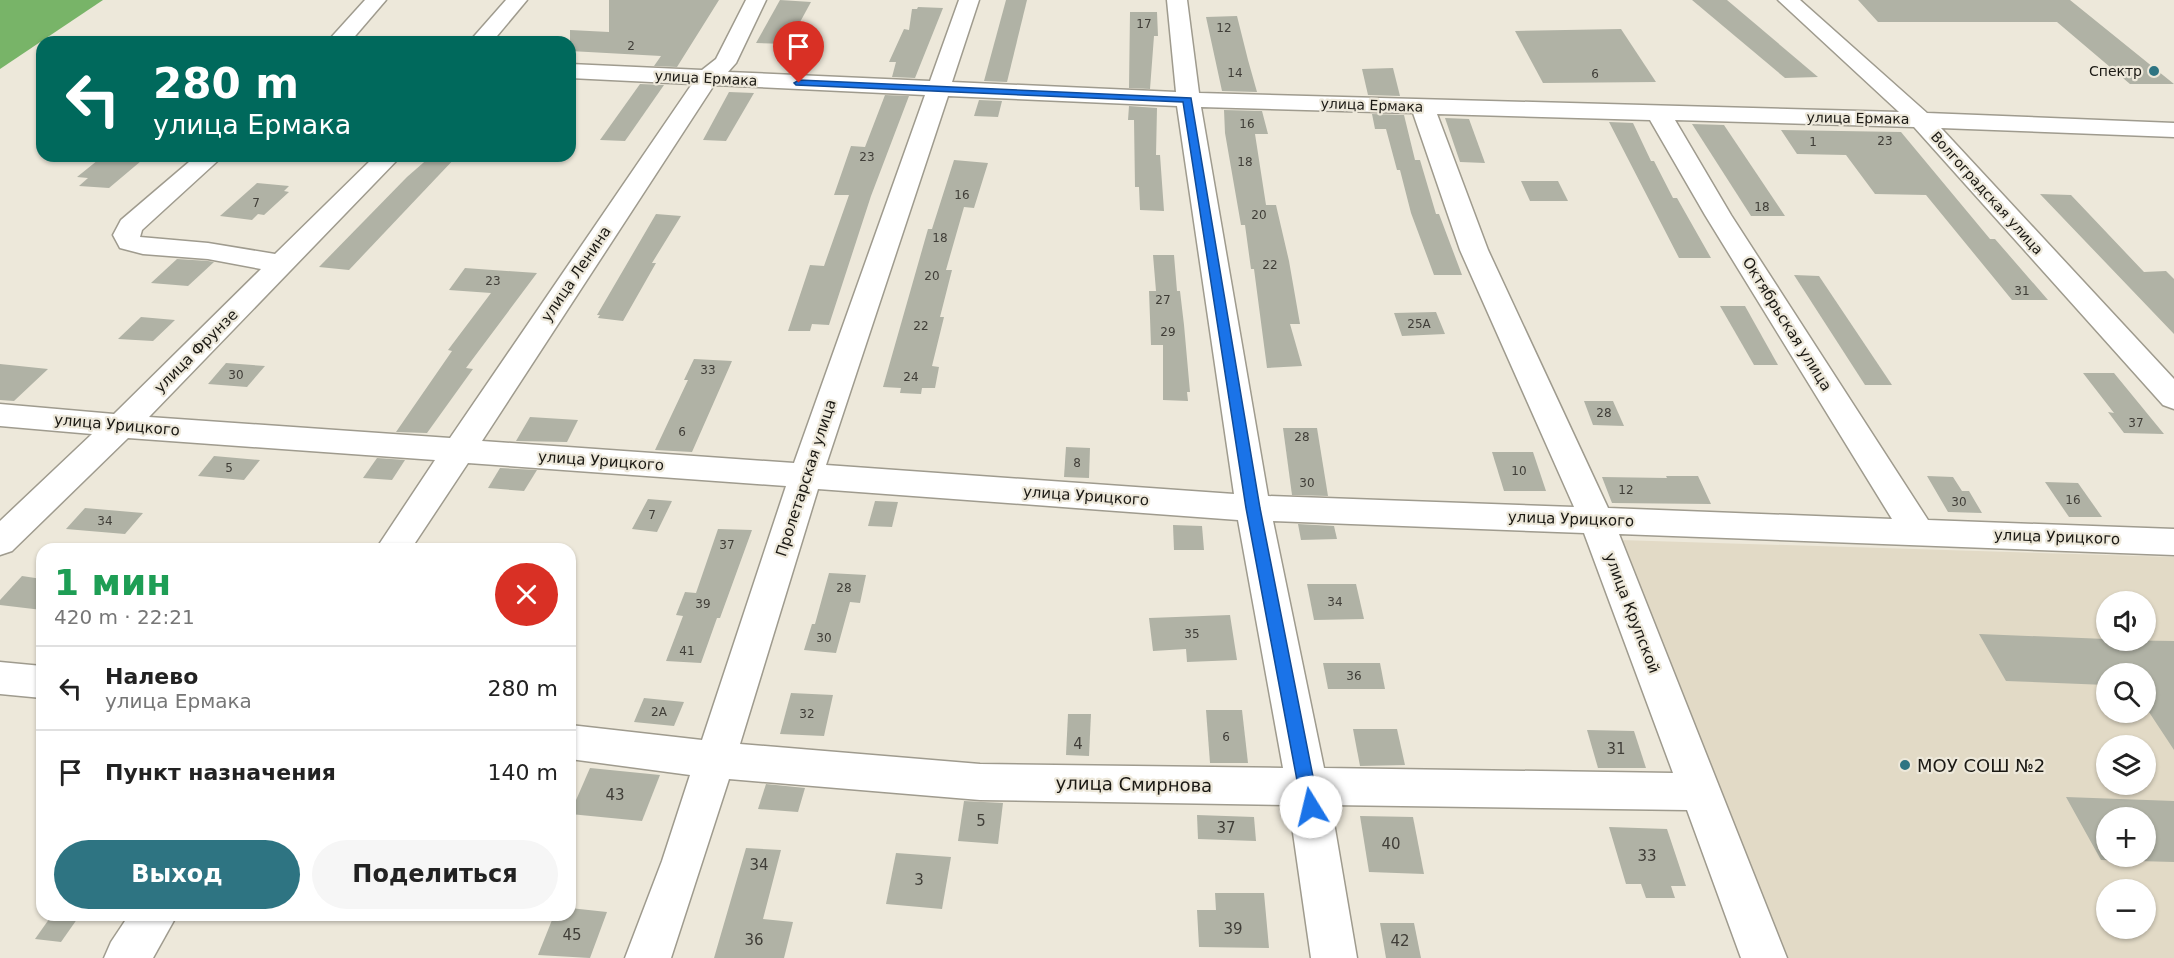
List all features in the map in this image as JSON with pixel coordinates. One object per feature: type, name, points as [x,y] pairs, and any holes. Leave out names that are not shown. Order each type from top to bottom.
[{"type":"street","points":[[343,36],[376,0]]},
{"type":"street","points":[[485,36],[517,0]]},
{"type":"street","name":"улица Ленина","points":[[397,543],[707,78],[725,63],[756,0]]},
{"type":"street","name":"Пролетарская улица","points":[[648,958],[683,861],[806,475],[969,0]]},
{"type":"street","points":[[1177,0],[1188,100],[1253,508],[1307,785],[1334,958]]},
{"type":"street","name":"Волгоградская улица","points":[[1788,0],[1921,120],[2174,398]]},
{"type":"street","name":"улица Ермака","points":[[576,71],[1188,100],[1921,120],[2174,130]]},
{"type":"street","name":"улица Крупской","points":[[1422,106],[1474,250],[1596,519],[1764,958]]},
{"type":"street","name":"Октябрьская улица","points":[[1659,114],[1718,215],[1918,532]]},
{"type":"street","points":[[204,162],[130,226],[126,235],[130,242],[143,246],[208,251],[283,264]]},
{"type":"street","name":"улица Фрунзе","points":[[0,542],[121,426],[383,162]]},
{"type":"street","name":"улица Урицкого","points":[[0,415],[457,451],[1253,508],[2174,542]]},
{"type":"street","points":[[0,678],[36,681]]},
{"type":"street","name":"улица Смирнова","points":[[576,743],[715,760],[980,782],[1701,792]]},
{"type":"street","points":[[127,958],[151,921]]},
{"type":"shaded area","points":[[0,0],[103,0],[49,36],[36,36],[36,45],[0,69]]},
{"type":"shaded area","name":"МОУ СОШ №2","points":[[1620,540],[2174,557],[2174,958],[1777,958]]},
{"type":"building","points":[[609,0],[719,0],[677,67],[654,66],[661,56],[576,51],[576,36],[570,36],[570,30],[609,32]]},
{"type":"building","points":[[780,0],[811,2],[788,44],[756,43]]},
{"type":"building","points":[[1006,0],[1027,0],[1007,82],[984,81]]},
{"type":"building","points":[[1692,0],[1727,0],[1818,77],[1785,78]]},
{"type":"building","points":[[1858,0],[2070,0],[2174,84],[2130,84],[2057,22],[1878,22]]},
{"type":"building","points":[[918,7],[943,8],[915,78],[892,77],[896,62],[889,62],[904,29],[909,30],[912,9]]},
{"type":"building","points":[[1130,12],[1157,12],[1158,36],[1154,36],[1150,89],[1129,88]]},
{"type":"building","points":[[1237,16],[1257,92],[1222,91],[1206,17]]},
{"type":"building","points":[[1621,29],[1656,82],[1543,83],[1515,31]]},
{"type":"building","points":[[1393,68],[1400,96],[1368,95],[1362,69]]},
{"type":"building","points":[[640,84],[664,85],[625,141],[600,140]]},
{"type":"building","points":[[729,92],[754,93],[726,141],[703,140]]},
{"type":"building","points":[[885,95],[909,96],[871,196],[829,325],[812,324],[810,331],[788,331],[810,265],[824,266],[849,195],[834,195],[851,146],[865,147]]},
{"type":"building","points":[[979,100],[1002,101],[998,117],[974,116]]},
{"type":"building","points":[[1129,106],[1157,108],[1156,155],[1160,155],[1164,211],[1140,210],[1139,187],[1135,187],[1134,120],[1128,120]]},
{"type":"building","points":[[1224,110],[1262,111],[1268,134],[1255,134],[1266,205],[1276,205],[1289,261],[1300,324],[1290,324],[1302,366],[1267,368],[1254,269],[1251,269],[1245,225],[1241,225],[1225,133]]},
{"type":"building","points":[[1372,114],[1404,115],[1415,160],[1420,160],[1436,214],[1439,214],[1462,275],[1434,275],[1411,213],[1386,129],[1375,129]]},
{"type":"building","points":[[1445,118],[1469,119],[1485,163],[1460,162]]},
{"type":"building","points":[[1609,122],[1633,123],[1651,161],[1654,161],[1673,198],[1677,198],[1711,258],[1679,258]]},
{"type":"building","points":[[1692,124],[1724,125],[1785,216],[1751,216]]},
{"type":"building","points":[[1781,130],[1901,132],[1990,239],[1995,239],[2048,300],[2012,300],[1926,195],[1875,194],[1846,155],[1797,154]]},
{"type":"building","points":[[954,160],[988,163],[974,208],[964,207],[946,270],[952,270],[940,317],[944,317],[932,366],[939,367],[935,388],[922,388],[921,394],[900,393],[901,388],[883,387],[928,229],[932,229]]},
{"type":"building","points":[[96,162],[140,162],[109,188],[79,186],[88,178],[77,177]]},
{"type":"building","points":[[424,162],[451,162],[349,270],[319,267]]},
{"type":"building","points":[[1521,181],[1558,181],[1568,201],[1530,201]]},
{"type":"building","points":[[257,183],[289,186],[284,191],[289,192],[264,215],[258,214],[252,220],[220,216]]},
{"type":"building","points":[[2040,194],[2071,195],[2144,272],[2166,271],[2174,279],[2174,334]]},
{"type":"building","points":[[656,214],[681,216],[652,263],[656,263],[623,321],[598,318],[600,315],[597,315]]},
{"type":"building","points":[[1153,255],[1174,255],[1177,291],[1180,291],[1184,325],[1190,392],[1187,392],[1188,401],[1163,400],[1163,345],[1151,345],[1149,291],[1156,291]]},
{"type":"building","points":[[177,259],[214,262],[188,286],[151,283]]},
{"type":"building","points":[[465,268],[537,273],[466,368],[473,369],[427,433],[396,432],[452,351],[448,350],[491,293],[449,290]]},
{"type":"building","points":[[1794,275],[1819,276],[1892,385],[1865,385]]},
{"type":"building","points":[[1720,306],[1745,306],[1778,365],[1754,365]]},
{"type":"building","points":[[1436,312],[1445,334],[1402,336],[1394,313]]},
{"type":"building","points":[[141,317],[175,320],[153,341],[118,339]]},
{"type":"building","points":[[694,359],[732,361],[692,452],[655,450],[688,380],[684,380]]},
{"type":"building","points":[[226,363],[265,366],[247,387],[208,384]]},
{"type":"building","points":[[0,364],[48,369],[14,401],[0,400]]},
{"type":"building","points":[[2083,373],[2114,373],[2164,434],[2124,433],[2108,412],[2114,413]]},
{"type":"building","points":[[1584,401],[1613,401],[1624,426],[1593,425]]},
{"type":"building","points":[[530,417],[578,420],[567,442],[516,441]]},
{"type":"building","points":[[1283,428],[1317,428],[1328,496],[1292,495]]},
{"type":"building","points":[[1066,447],[1090,448],[1089,478],[1064,477]]},
{"type":"building","points":[[1492,452],[1533,452],[1546,491],[1504,491]]},
{"type":"building","points":[[214,456],[260,460],[244,480],[198,476]]},
{"type":"building","points":[[377,458],[405,460],[392,480],[363,478]]},
{"type":"building","points":[[500,468],[537,470],[524,491],[488,488]]},
{"type":"building","points":[[1666,476],[1698,476],[1711,504],[1612,503],[1602,477],[1667,478]]},
{"type":"building","points":[[1927,476],[1953,477],[1962,491],[1969,491],[1982,513],[1948,512]]},
{"type":"building","points":[[2045,482],[2078,483],[2102,517],[2069,517]]},
{"type":"building","points":[[648,499],[672,501],[657,532],[632,529]]},
{"type":"building","points":[[875,501],[898,502],[892,527],[868,526]]},
{"type":"building","points":[[85,508],[143,513],[125,534],[66,529]]},
{"type":"building","points":[[1298,524],[1334,526],[1337,539],[1301,540]]},
{"type":"building","points":[[1173,525],[1202,526],[1204,550],[1174,550]]},
{"type":"building","points":[[718,529],[752,530],[720,618],[717,618],[701,663],[666,661],[683,616],[676,615],[685,592],[696,593]]},
{"type":"building","points":[[829,573],[866,575],[860,603],[850,602],[836,653],[804,650],[812,624],[815,624]]},
{"type":"building","points":[[22,576],[36,578],[36,609],[0,605],[0,600]]},
{"type":"building","points":[[1307,584],[1356,584],[1364,619],[1314,620]]},
{"type":"building","points":[[1230,615],[1237,660],[1187,662],[1186,649],[1153,651],[1149,618]]},
{"type":"building","points":[[1979,634],[2096,639],[2096,651],[2156,651],[2156,641],[2174,641],[2174,750],[2156,723],[2156,663],[2096,663],[2096,685],[2006,681]]},
{"type":"building","points":[[1323,663],[1380,663],[1385,689],[1328,689]]},
{"type":"building","points":[[791,693],[833,695],[824,736],[780,734]]},
{"type":"building","points":[[644,698],[684,702],[674,726],[634,722]]},
{"type":"building","points":[[1206,710],[1242,710],[1248,763],[1210,763]]},
{"type":"building","points":[[1068,714],[1091,714],[1089,756],[1066,755]]},
{"type":"building","points":[[1353,729],[1397,729],[1405,765],[1360,766]]},
{"type":"building","points":[[1587,730],[1634,731],[1646,768],[1598,768]]},
{"type":"building","points":[[590,768],[660,775],[642,821],[576,815],[576,800]]},
{"type":"building","points":[[766,784],[805,788],[798,812],[758,809]]},
{"type":"building","points":[[2066,797],[2174,801],[2174,862],[2156,862],[2156,807],[2096,807],[2096,851]]},
{"type":"building","points":[[964,801],[1003,803],[998,844],[958,841]]},
{"type":"building","points":[[1197,815],[1254,817],[1256,841],[1198,839]]},
{"type":"building","points":[[1360,816],[1413,817],[1424,874],[1369,872]]},
{"type":"building","points":[[1609,827],[1667,829],[1686,886],[1671,886],[1675,898],[1646,898],[1641,884],[1626,884]]},
{"type":"building","points":[[746,848],[781,850],[763,919],[793,922],[784,958],[714,958]]},
{"type":"building","points":[[896,853],[951,857],[942,909],[886,904]]},
{"type":"building","points":[[1215,893],[1264,893],[1269,948],[1199,947],[1197,910],[1216,910]]},
{"type":"building","points":[[576,909],[607,912],[590,958],[538,955],[552,921],[576,921]]},
{"type":"building","points":[[48,921],[76,921],[61,942],[35,939]]},
{"type":"building","points":[[1380,923],[1414,923],[1421,958],[1386,958]]},
{"type":"place","name":"Спектр","points":[[2154,71]]},
{"type":"place","name":"МОУ СОШ №2","points":[[1905,765]]},
{"type":"route","points":[[799,83],[1188,100],[1253,508],[1311,807]]}]
